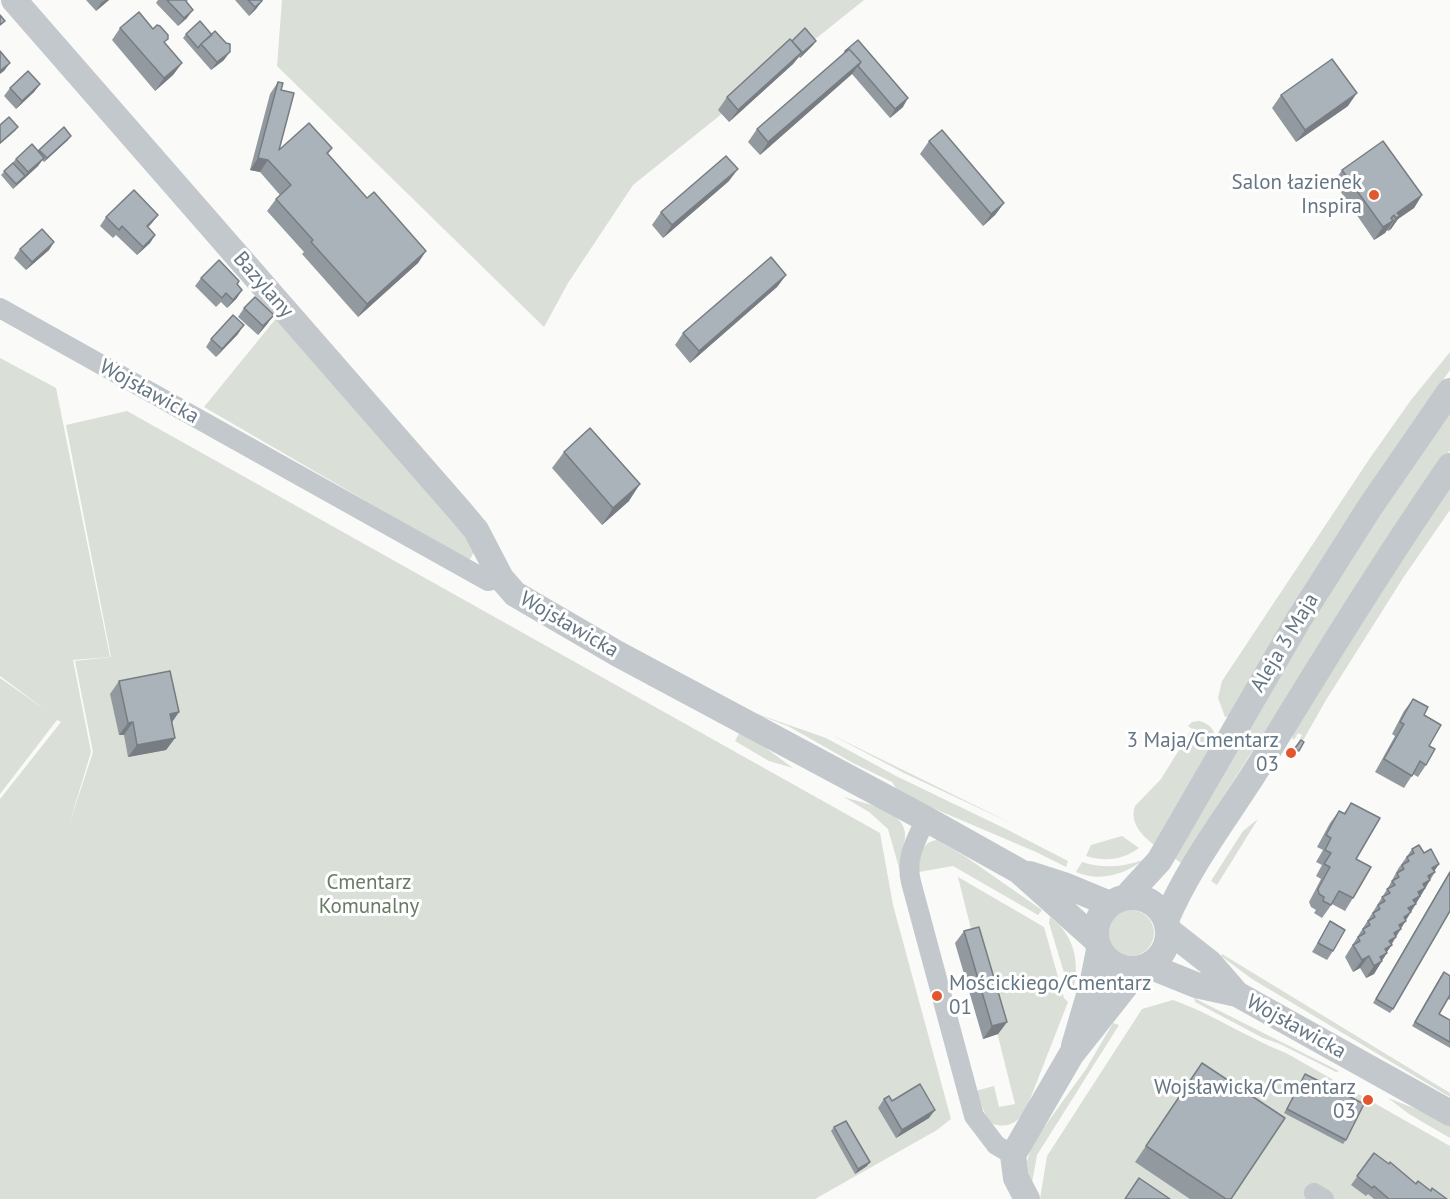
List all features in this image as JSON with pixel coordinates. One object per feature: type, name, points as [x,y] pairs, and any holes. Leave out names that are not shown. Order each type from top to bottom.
[{"type":"street","name":"Bazylany","points":[[14,0],[460,511],[483,542],[501,578]]},
{"type":"street","name":"Wojsławicka","points":[[0,308],[488,581],[501,578],[514,594],[541,611],[1019,871],[1118,901]]},
{"type":"street","name":"Aleja 3 Maja","points":[[1118,901],[1159,861],[1299,619],[1370,507],[1450,392]]},
{"type":"street","name":"Aleja 3 Maja","points":[[1167,925],[1176,895],[1401,536],[1450,466]]},
{"type":"street","points":[[926,819],[909,856],[908,872],[971,1108],[978,1122],[996,1145],[1013,1155]]},
{"type":"street","name":"Wojsławicka","points":[[1019,871],[1097,945]]},
{"type":"street","points":[[1025,1196],[1016,1178],[1013,1155],[1071,1055],[1144,967],[1160,956],[1167,944],[1167,925],[1159,909],[1150,902],[1138,897],[1118,901],[1101,914],[1096,926],[1097,966],[1071,1055]]},
{"type":"street","name":"Wojsławicka","points":[[1167,925],[1210,963],[1237,994]]},
{"type":"street","points":[[1097,945],[1106,960],[1116,966],[1127,970],[1144,967]]},
{"type":"street","name":"Wojsławicka","points":[[1144,967],[1196,986],[1237,994],[1450,1113]]},
{"type":"green space","points":[[282,0],[864,0],[633,185],[568,283],[544,327],[277,66]]},
{"type":"green space","points":[[278,316],[473,545],[475,551],[470,559],[464,558],[204,407]]},
{"type":"green space","points":[[1450,352],[1450,370],[1415,420],[1230,716],[1225,717],[1218,698],[1222,681],[1370,458],[1411,400]]},
{"type":"green space","name":"Cmentarz Komunalny","points":[[0,358],[56,388],[110,657],[73,660],[91,752],[69,825],[93,752],[75,661],[111,657],[66,425],[127,411],[880,833],[893,905],[951,1119],[937,1130],[815,1199],[0,1199],[0,799],[61,722],[57,720],[0,794],[0,678],[47,711],[0,676]]},
{"type":"green space","points":[[1450,405],[1450,450],[1353,593],[1181,863],[1173,857],[1305,631]]},
{"type":"green space","points":[[1450,484],[1450,510],[1403,578],[1301,744],[1298,743],[1302,735],[1298,733],[1294,740],[1292,738],[1296,726]]},
{"type":"green space","points":[[723,702],[826,738],[896,776],[1068,861],[1066,867],[900,794],[892,782],[788,726]]},
{"type":"green space","points":[[1199,721],[1212,728],[1216,743],[1156,846],[1138,829],[1134,818],[1135,806],[1161,779],[1192,729],[1188,726],[1192,722]]},
{"type":"green space","points":[[741,730],[793,768],[769,761],[735,741]]},
{"type":"green space","points":[[830,734],[1015,825],[904,773]]},
{"type":"green space","points":[[844,797],[873,805],[900,821],[905,838],[900,860],[901,875],[888,829],[869,812]]},
{"type":"green space","points":[[1258,819],[1217,885],[1211,881],[1243,831]]},
{"type":"green space","points":[[1122,836],[1139,848],[1114,859],[1086,856],[1091,845]]},
{"type":"green space","points":[[937,840],[966,857],[1042,910],[1038,915],[953,866],[919,872],[920,856],[924,847]]},
{"type":"green space","points":[[1143,860],[1128,870],[1102,877],[1076,872],[1082,862],[1097,866],[1112,866]]},
{"type":"green space","points":[[958,877],[1044,927],[1064,998],[1068,1002],[1027,1107],[1021,1117],[1004,1126],[993,1124],[987,1118],[975,1091],[994,1086],[999,1107],[1015,1104]]},
{"type":"green space","points":[[1131,910],[1147,917],[1154,933],[1147,949],[1131,956],[1115,949],[1108,933],[1115,917]]},
{"type":"green space","points":[[1050,917],[1065,932],[1074,950],[1076,970],[1073,991],[1068,986],[1049,923]]},
{"type":"green space","points":[[1222,954],[1450,1093],[1450,1097],[1252,979],[1221,956]]},
{"type":"green space","points":[[1194,998],[1339,1071],[1336,1072],[1263,1038],[1195,1002]]},
{"type":"green space","points":[[1173,1000],[1286,1053],[1450,1146],[1450,1199],[1040,1199],[1047,1156],[1142,1009]]},
{"type":"green space","points":[[1113,1023],[1119,1025],[1037,1155],[1031,1188],[1027,1162],[1032,1144],[1086,1069]]},
{"type":"green space","points":[[1388,1098],[1424,1112],[1450,1126],[1450,1138],[1409,1114]]},
{"type":"building","points":[[167,0],[185,0],[193,10],[184,18]]},
{"type":"building","points":[[248,0],[262,0],[262,1],[255,7]]},
{"type":"building","points":[[139,12],[153,29],[157,25],[160,26],[168,35],[168,39],[164,42],[182,63],[164,78],[120,28]]},
{"type":"building","points":[[0,15],[5,21],[0,25]]},
{"type":"building","points":[[200,21],[212,35],[198,48],[186,34]]},
{"type":"building","points":[[805,28],[816,41],[802,53],[792,41]]},
{"type":"building","points":[[215,31],[226,43],[230,44],[230,52],[217,62],[201,44]]},
{"type":"building","points":[[790,39],[802,52],[738,110],[727,97]]},
{"type":"building","points":[[858,40],[908,98],[895,109],[858,66],[861,62],[849,49],[845,51]]},
{"type":"building","points":[[849,49],[861,62],[768,142],[757,129]]},
{"type":"building","points":[[0,51],[10,63],[0,71]]},
{"type":"building","points":[[1332,59],[1357,93],[1305,130],[1281,95]]},
{"type":"building","points":[[28,71],[40,84],[22,101],[10,88]]},
{"type":"building","points":[[278,82],[283,83],[281,90],[294,93],[279,150],[309,123],[332,148],[327,153],[367,198],[374,192],[426,251],[367,304],[276,199],[291,185],[268,160],[258,158]]},
{"type":"building","points":[[9,117],[18,127],[0,143],[0,125]]},
{"type":"building","points":[[64,127],[71,136],[47,158],[39,150]]},
{"type":"building","points":[[942,130],[1004,203],[991,214],[929,141]]},
{"type":"building","name":"Salon łazienek Inspira","points":[[1383,141],[1422,195],[1397,213],[1400,216],[1396,218],[1394,215],[1391,218],[1393,221],[1383,227],[1342,170]]},
{"type":"building","points":[[32,144],[44,158],[28,172],[16,159]]},
{"type":"building","points":[[726,156],[738,169],[672,225],[661,212]]},
{"type":"building","points":[[13,163],[25,176],[16,184],[4,171]]},
{"type":"building","points":[[134,190],[158,215],[147,226],[155,235],[143,247],[122,226],[119,230],[106,217]]},
{"type":"building","points":[[42,229],[54,242],[32,262],[20,249]]},
{"type":"building","points":[[771,257],[786,275],[699,351],[683,333]]},
{"type":"building","points":[[219,260],[239,281],[237,284],[242,290],[233,300],[226,293],[222,298],[201,278]]},
{"type":"building","points":[[255,297],[274,315],[263,326],[244,308]]},
{"type":"building","points":[[233,315],[244,325],[222,349],[211,339]]},
{"type":"building","points":[[590,428],[640,484],[613,508],[564,452]]},
{"type":"building","points":[[170,671],[179,712],[170,714],[175,738],[137,745],[133,722],[128,723],[119,681]]},
{"type":"building","points":[[1413,699],[1428,707],[1424,715],[1441,725],[1429,746],[1435,749],[1426,765],[1420,761],[1412,776],[1384,759],[1404,724],[1400,722]]},
{"type":"building","points":[[1301,740],[1304,742],[1299,751],[1295,748]]},
{"type":"building","points":[[1351,803],[1380,818],[1356,859],[1371,867],[1353,898],[1339,891],[1331,905],[1323,901],[1324,897],[1319,894],[1318,889],[1330,867],[1324,864],[1331,853],[1325,850],[1331,838],[1326,835],[1339,811],[1345,814]]},
{"type":"building","points":[[1419,845],[1424,853],[1431,849],[1439,864],[1432,868],[1435,872],[1428,876],[1430,880],[1423,884],[1425,888],[1418,892],[1420,896],[1413,900],[1416,904],[1408,908],[1411,912],[1404,917],[1406,921],[1399,925],[1401,929],[1394,933],[1396,937],[1389,941],[1392,945],[1385,949],[1387,953],[1380,957],[1382,961],[1374,966],[1369,956],[1362,960],[1353,945],[1360,941],[1358,937],[1365,933],[1363,929],[1370,925],[1368,921],[1375,917],[1373,913],[1380,909],[1378,905],[1385,901],[1382,897],[1390,893],[1387,889],[1395,885],[1392,881],[1399,877],[1397,873],[1404,869],[1402,865],[1409,861],[1407,857],[1414,853],[1412,849]]},
{"type":"building","points":[[1450,872],[1450,911],[1393,1009],[1376,999]]},
{"type":"building","points":[[1330,921],[1345,930],[1333,951],[1318,943]]},
{"type":"building","points":[[979,927],[1007,1022],[992,1026],[964,931]]},
{"type":"building","points":[[1444,972],[1450,976],[1450,995],[1439,1014],[1450,1020],[1450,1042],[1415,1022]]},
{"type":"building","points":[[1202,1063],[1285,1118],[1231,1199],[1226,1199],[1146,1146]]},
{"type":"building","points":[[1305,1074],[1364,1104],[1346,1140],[1287,1109]]},
{"type":"building","points":[[920,1084],[935,1110],[902,1130],[884,1099],[889,1096],[892,1101]]},
{"type":"building","points":[[846,1121],[870,1162],[858,1169],[834,1127]]},
{"type":"building","points":[[1374,1153],[1389,1164],[1390,1162],[1416,1184],[1418,1181],[1447,1199],[1389,1199],[1374,1186],[1372,1188],[1357,1176]]},
{"type":"building","points":[[1139,1178],[1170,1199],[1125,1199]]},
{"type":"place","name":"Salon łazienek Inspira","points":[[1374,195]]},
{"type":"place","name":"3 Maja/Cmentarz 03","points":[[1291,753]]},
{"type":"place","name":"Mościckiego/Cmentarz 01","points":[[937,996]]},
{"type":"place","name":"Wojsławicka/Cmentarz 03","points":[[1368,1100]]}]
